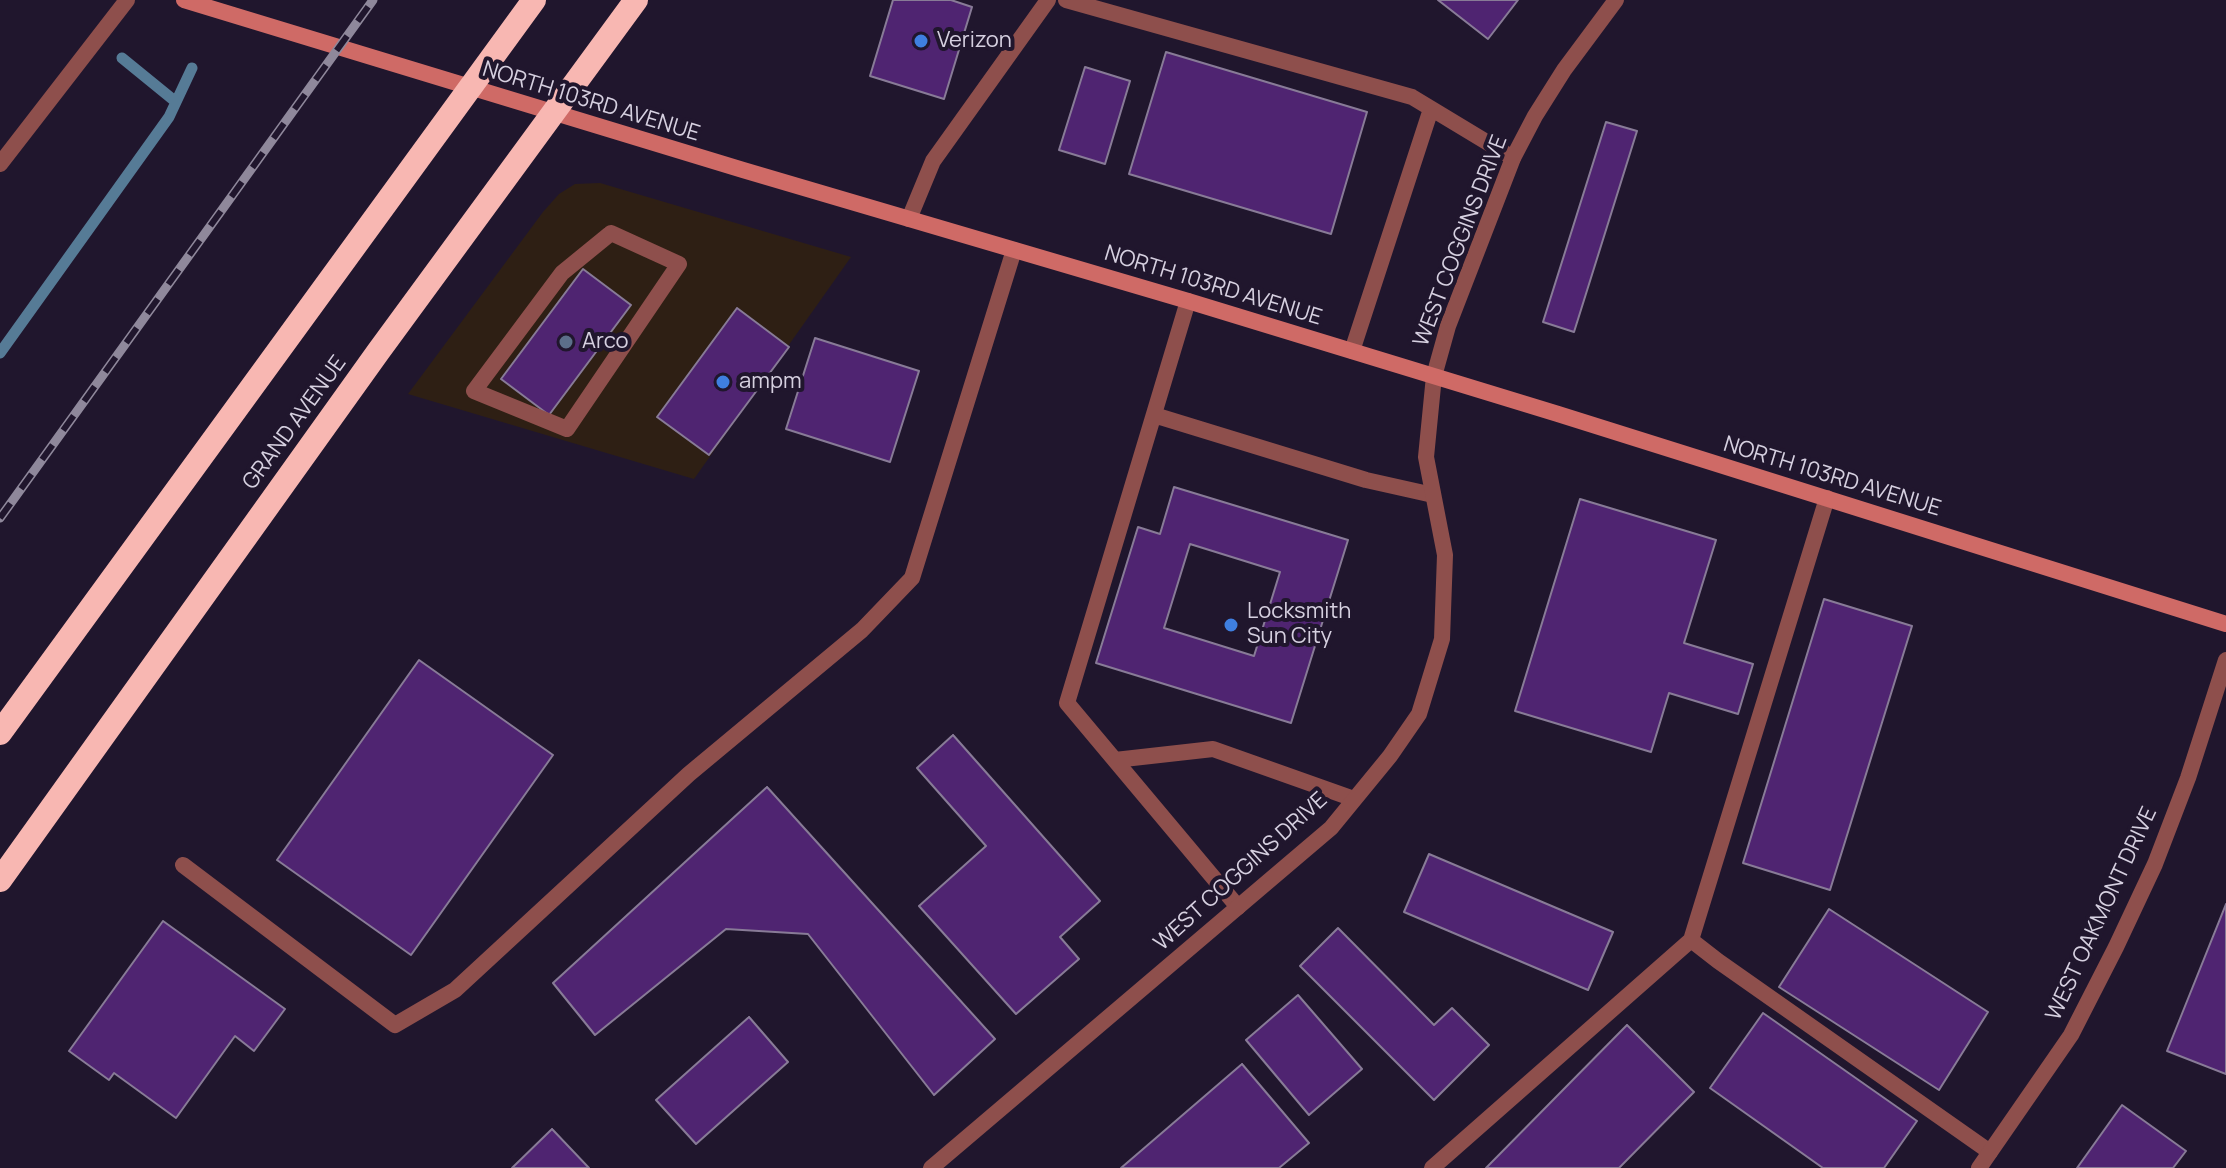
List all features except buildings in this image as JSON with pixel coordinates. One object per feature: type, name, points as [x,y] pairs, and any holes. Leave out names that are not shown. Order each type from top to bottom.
[{"type":"highway","points":[[0,733],[534,0]]},
{"type":"highway","name":"GRAND AVENUE","points":[[0,880],[552,112],[636,0]]},
{"type":"street","points":[[0,164],[127,0]]},
{"type":"street","name":"NORTH 103RD AVENUE","points":[[184,0],[1434,376],[2226,624]]},
{"type":"street","points":[[909,219],[933,161],[1048,0]]},
{"type":"street","points":[[1066,0],[1412,97],[1513,158]]},
{"type":"street","name":"WEST COGGINS DRIVE","points":[[931,1168],[1331,828],[1390,756],[1419,714],[1442,639],[1445,555],[1426,457],[1434,376],[1448,326],[1513,158],[1564,70],[1616,0]]},
{"type":"street","points":[[1352,351],[1431,109]]},
{"type":"street","points":[[611,233],[679,264],[567,429],[474,391],[562,273],[611,233]]},
{"type":"street","points":[[183,865],[395,1025],[455,990],[689,774],[862,630],[912,578],[1014,250]]},
{"type":"street","points":[[1188,301],[1067,703],[1238,907]]},
{"type":"street","points":[[1154,415],[1366,480],[1433,495]]},
{"type":"street","points":[[1432,1168],[1691,940],[1827,498]]},
{"type":"street","name":"WEST OAKMONT DRIVE","points":[[1979,1168],[2071,1035],[2116,947],[2155,864],[2188,778],[2226,660]]},
{"type":"street","points":[[1115,760],[1213,749],[1354,799]]},
{"type":"street","points":[[1691,940],[1990,1152]]},
{"type":"shaded area","points":[[600,183],[851,257],[694,479],[408,394],[559,194],[575,184]]},
{"type":"waterway","points":[[122,58],[176,102]]},
{"type":"waterway","points":[[0,353],[169,117],[192,68]]},
{"type":"railway","points":[[0,518],[373,0]]},
{"type":"place","name":"Verizon","points":[[921,41]]},
{"type":"place","name":"Arco","points":[[566,342]]},
{"type":"place","name":"ampm","points":[[723,382]]},
{"type":"place","name":"Locksmith Sun City","points":[[1231,625]]}]
